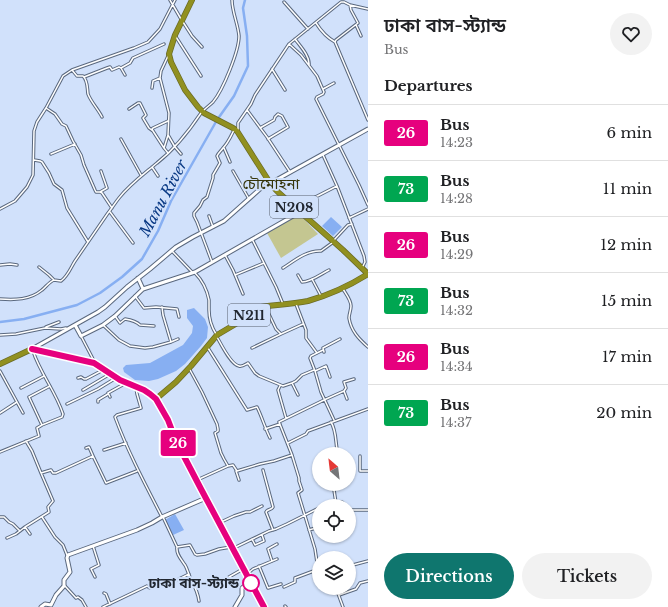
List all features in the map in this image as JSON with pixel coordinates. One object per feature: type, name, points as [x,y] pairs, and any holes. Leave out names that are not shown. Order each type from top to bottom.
[{"type":"highway","points":[[169,54],[175,35],[192,0]]},
{"type":"highway","name":"N208","points":[[169,54],[171,62],[185,90],[198,107],[203,112],[237,131],[270,183],[279,193],[368,274]]},
{"type":"highway","name":"N211","points":[[156,399],[176,382],[216,336],[240,322],[261,307],[307,301],[344,289],[368,274]]},
{"type":"highway","points":[[0,364],[32,349],[94,363],[116,378],[136,388],[144,390],[156,399],[168,420],[176,441],[264,607]]},
{"type":"street","points":[[170,0],[192,36],[202,47]]},
{"type":"street","points":[[0,209],[15,201],[27,187],[33,175],[34,131],[37,122],[63,76],[72,70],[148,42],[160,29],[175,0]]},
{"type":"street","points":[[0,299],[22,299],[41,291],[54,280],[61,280],[65,278],[72,265],[120,197],[141,175],[175,147],[212,103],[218,95],[237,50],[239,38],[232,0]]},
{"type":"street","points":[[284,2],[308,29]]},
{"type":"street","points":[[243,141],[238,123],[289,44],[341,2],[368,9]]},
{"type":"street","points":[[350,5],[358,23],[356,25],[362,36]]},
{"type":"street","points":[[316,23],[326,36],[335,42],[368,120]]},
{"type":"street","points":[[335,42],[356,25]]},
{"type":"street","points":[[175,35],[201,76]]},
{"type":"street","points":[[295,39],[307,56],[309,65]]},
{"type":"street","points":[[72,70],[76,76],[84,77],[107,68],[112,70],[119,67],[121,68],[130,63],[133,58],[164,44]]},
{"type":"street","points":[[289,44],[301,55],[317,76],[324,93],[316,99],[368,205]]},
{"type":"street","points":[[164,148],[168,135],[169,120],[168,109],[160,78],[161,70],[169,54]]},
{"type":"street","points":[[121,68],[125,75]]},
{"type":"street","points":[[272,69],[285,90]]},
{"type":"street","points":[[84,77],[89,96],[102,117]]},
{"type":"street","points":[[152,88],[153,81],[160,78]]},
{"type":"street","points":[[323,89],[334,83]]},
{"type":"street","points":[[129,109],[139,103],[146,115],[143,118],[168,153]]},
{"type":"street","points":[[46,108],[55,114],[62,124],[66,126],[81,155],[95,190],[102,193],[112,208]]},
{"type":"street","points":[[247,110],[290,172]]},
{"type":"street","points":[[260,128],[274,120],[278,114],[282,116],[288,127],[268,139]]},
{"type":"street","points":[[153,131],[152,129],[169,120]]},
{"type":"street","points":[[212,262],[194,213],[203,200],[207,197],[213,175],[220,163],[217,156],[224,148],[234,129]]},
{"type":"street","points":[[0,452],[39,436],[37,428],[63,416],[56,396],[44,376],[32,349],[105,307],[127,286],[150,270],[176,247],[224,221],[260,189],[368,129]]},
{"type":"street","points":[[168,135],[181,154]]},
{"type":"street","points":[[121,139],[141,175]]},
{"type":"street","points":[[51,154],[74,144]]},
{"type":"street","points":[[224,148],[230,162]]},
{"type":"street","points":[[323,154],[337,186],[365,260],[365,264],[361,268]]},
{"type":"street","points":[[33,160],[42,162],[54,184],[62,190],[67,208],[88,242]]},
{"type":"street","points":[[152,167],[158,176]]},
{"type":"street","points":[[100,192],[107,188],[101,171]]},
{"type":"street","points":[[233,171],[249,199]]},
{"type":"street","points":[[294,207],[337,186]]},
{"type":"street","points":[[349,218],[368,209]]},
{"type":"street","points":[[110,211],[133,243]]},
{"type":"street","points":[[81,336],[103,325],[115,316],[143,289],[194,273],[300,212]]},
{"type":"street","points":[[209,216],[213,227]]},
{"type":"street","points":[[283,268],[300,257],[317,250],[321,251],[348,225],[352,224]]},
{"type":"street","points":[[252,239],[284,304]]},
{"type":"street","points":[[172,251],[200,278],[206,290],[209,301],[210,322],[212,328],[227,354],[237,365],[241,366],[248,363],[259,376],[280,386],[292,383],[302,375],[326,366],[330,377]]},
{"type":"street","points":[[225,255],[243,294]]},
{"type":"street","points":[[235,274],[264,262]]},
{"type":"street","points":[[0,265],[17,265]]},
{"type":"street","points":[[39,267],[54,280]]},
{"type":"street","points":[[298,275],[302,282],[312,279],[329,270]]},
{"type":"street","points":[[138,278],[143,289]]},
{"type":"street","points":[[312,279],[321,296]]},
{"type":"street","points":[[344,289],[352,307],[349,317],[353,330],[368,347]]},
{"type":"street","points":[[135,296],[144,308],[177,309],[180,317]]},
{"type":"street","points":[[296,302],[306,330],[306,338],[317,353]]},
{"type":"street","points":[[265,306],[276,329],[281,334]]},
{"type":"street","points":[[162,308],[171,342]]},
{"type":"street","points":[[115,316],[120,323],[125,319],[133,320],[138,322],[140,325],[154,326]]},
{"type":"street","points":[[0,335],[16,334],[44,328],[59,322]]},
{"type":"street","points":[[252,348],[303,324]]},
{"type":"street","points":[[75,325],[94,363]]},
{"type":"street","points":[[103,325],[119,340],[130,346],[146,348],[153,347],[178,339]]},
{"type":"street","points":[[44,328],[67,329]]},
{"type":"street","points":[[335,420],[324,400],[310,357],[324,351],[322,349],[323,347],[340,339]]},
{"type":"street","points":[[206,347],[219,364],[248,410],[257,407],[270,438]]},
{"type":"street","points":[[189,368],[202,392],[218,429],[215,433],[221,453],[228,466]]},
{"type":"street","points":[[78,378],[81,377],[86,379],[104,370]]},
{"type":"street","points":[[0,371],[23,413]]},
{"type":"street","points":[[83,390],[110,374]]},
{"type":"street","points":[[21,388],[44,376]]},
{"type":"street","points":[[67,404],[93,392],[116,378]]},
{"type":"street","points":[[347,399],[344,391],[346,388],[344,383],[345,381],[354,379]]},
{"type":"street","points":[[98,402],[98,400],[108,393],[126,383]]},
{"type":"street","points":[[292,383],[298,395]]},
{"type":"street","points":[[42,425],[29,397],[50,386]]},
{"type":"street","points":[[280,386],[278,390],[286,418]]},
{"type":"street","points":[[136,388],[141,408],[117,415],[116,417],[138,471],[177,547],[178,555],[185,564],[196,588],[199,601]]},
{"type":"street","points":[[265,429],[280,424],[280,421],[344,391]]},
{"type":"street","points":[[0,413],[17,402]]},
{"type":"street","points":[[288,443],[306,434],[308,431],[368,409]]},
{"type":"street","points":[[331,422],[335,429],[336,447]]},
{"type":"street","points":[[280,424],[288,443],[299,478],[302,489],[298,493],[315,551]]},
{"type":"street","points":[[7,538],[16,534],[49,512],[48,507],[53,502],[32,451],[26,441]]},
{"type":"street","points":[[104,450],[126,443]]},
{"type":"street","points":[[86,448],[89,447],[106,483],[138,471]]},
{"type":"street","points":[[236,471],[292,455]]},
{"type":"street","points":[[41,473],[51,470],[56,473],[93,456]]},
{"type":"street","points":[[360,456],[360,471],[368,471]]},
{"type":"street","points":[[197,480],[233,465],[239,480]]},
{"type":"street","points":[[263,470],[273,507],[266,512],[273,530]]},
{"type":"street","points":[[68,557],[68,555],[137,530],[162,517],[206,498]]},
{"type":"street","points":[[219,523],[262,506]]},
{"type":"street","points":[[356,510],[368,510]]},
{"type":"street","points":[[177,547],[190,545],[197,555],[205,554],[219,548],[232,548],[312,512]]},
{"type":"street","points":[[41,607],[45,604],[51,605],[56,595],[64,586],[64,580],[70,572],[66,550],[55,537],[42,516]]},
{"type":"street","points":[[0,517],[4,517],[20,531]]},
{"type":"street","points":[[25,527],[30,534]]},
{"type":"street","points":[[252,539],[255,545],[260,543],[264,540],[262,535]]},
{"type":"street","points":[[272,561],[268,548],[277,544]]},
{"type":"street","points":[[93,546],[99,565],[91,569],[95,577]]},
{"type":"street","points":[[246,574],[259,566],[277,559]]},
{"type":"street","points":[[356,564],[368,560]]},
{"type":"street","points":[[259,566],[268,588],[281,584]]},
{"type":"street","points":[[228,577],[243,569]]},
{"type":"street","points":[[284,587],[295,582],[295,578],[312,571]]},
{"type":"street","points":[[103,607],[147,586],[150,588],[189,574]]},
{"type":"street","points":[[356,589],[360,583],[368,580]]},
{"type":"street","points":[[235,607],[242,594],[242,588],[250,582]]},
{"type":"street","points":[[64,586],[74,597],[80,598],[86,607]]},
{"type":"street","points":[[104,593],[106,594],[110,604]]},
{"type":"street","points":[[339,595],[343,607]]},
{"type":"green space","points":[[299,214],[318,234],[281,258],[267,233]]},
{"type":"water","points":[[331,217],[342,227],[333,236],[322,226]]},
{"type":"water","points":[[194,308],[205,319],[208,327],[207,338],[185,364],[176,371],[158,379],[149,381],[135,380],[124,372],[123,368],[126,365],[150,363],[183,345],[192,333],[193,326],[187,318],[187,310]]},
{"type":"water","points":[[175,514],[184,530],[173,535],[165,520]]},
{"type":"waterway","name":"Manu River","points":[[0,322],[24,319],[77,305],[100,293],[122,277],[142,259],[158,231],[171,201],[217,120],[234,96],[248,66],[247,36],[243,8],[245,0]]},
{"type":"bus line","name":"26","points":[[32,349],[94,363],[120,380],[136,388],[144,390],[156,399],[168,420],[176,441],[264,607]]},
{"type":"place","name":"ঢাকা বাস-স্ট্যান্ড","points":[[251,583]]},
{"type":"district","name":"চৌমোহনা","points":[[271,183]]}]
